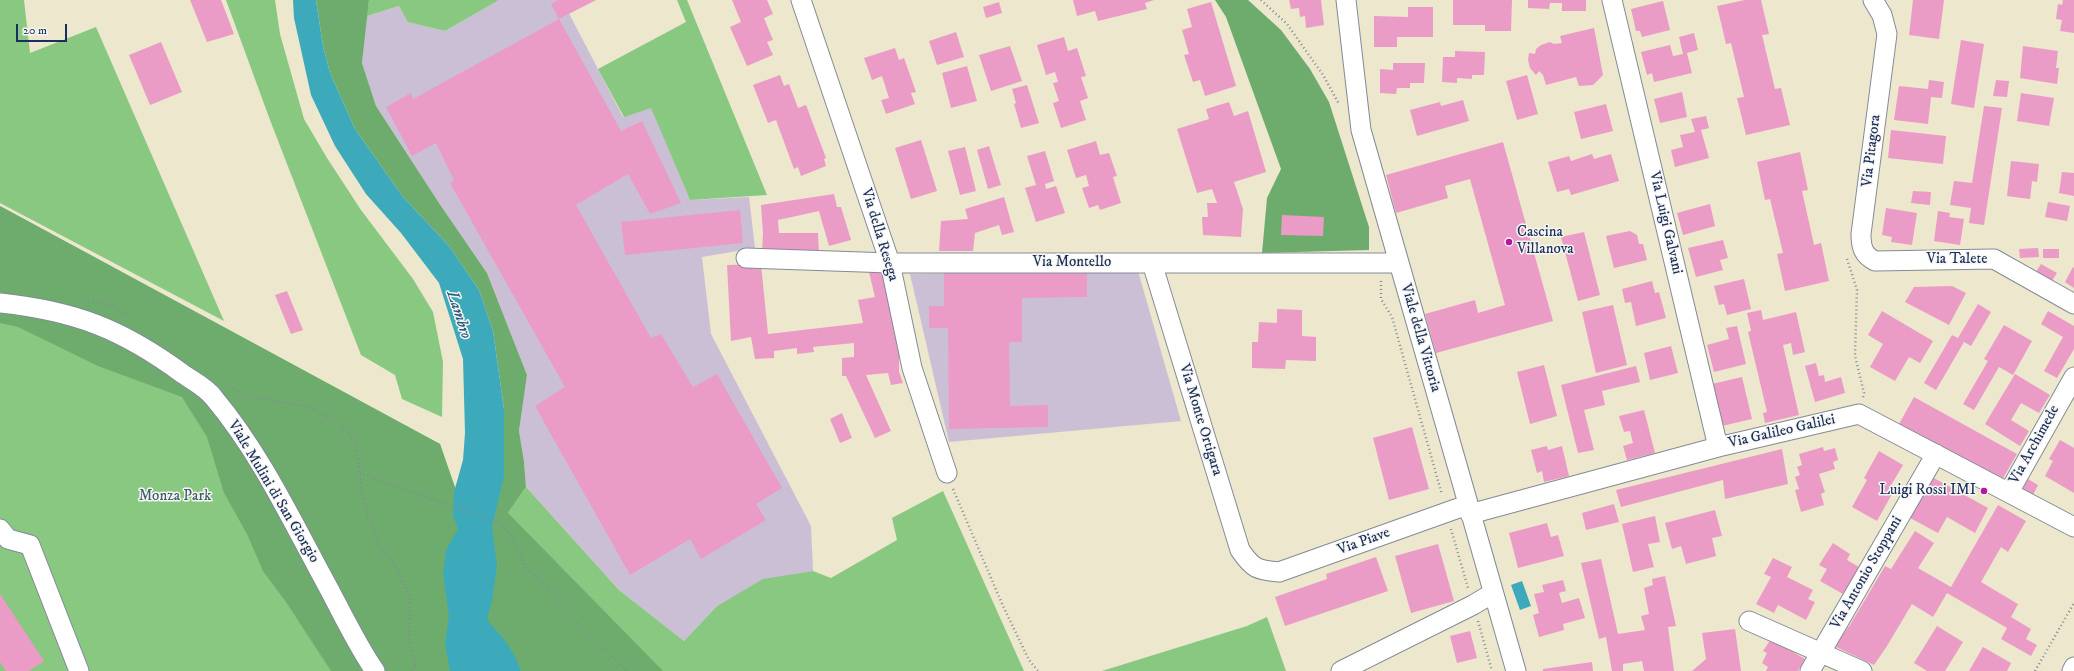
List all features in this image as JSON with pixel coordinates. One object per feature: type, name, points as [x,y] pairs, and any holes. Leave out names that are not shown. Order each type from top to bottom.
[{"type":"street","name":"Via della Resega","points":[[801,0],[890,263],[912,368],[946,472]]},
{"type":"street","name":"Viale della Vittoria","points":[[1347,0],[1361,130],[1516,671]]},
{"type":"street","name":"Via Luigi Galvani","points":[[1613,0],[1718,447]]},
{"type":"street","name":"Via Pitagora","points":[[1873,0],[1882,15],[1887,34],[1861,245],[1864,253],[1876,261]]},
{"type":"street","name":"Via Montello","points":[[746,258],[890,263],[1399,263]]},
{"type":"street","name":"Via Talete","points":[[1876,261],[1994,259],[2074,304]]},
{"type":"street","name":"Via Monte Ortigara","points":[[1152,263],[1240,550],[1250,564],[1259,570]]},
{"type":"street","name":"Viale Mulini di San Giorgio","points":[[0,303],[37,307],[75,316],[119,333],[168,363],[213,396],[244,438],[265,473],[375,671]]},
{"type":"street","name":"Via Archimede","points":[[2009,492],[2074,377]]},
{"type":"street","name":"Via Galileo Galilei","points":[[1469,510],[1718,447],[1859,414],[2074,527]]},
{"type":"street","name":"Via Antonio Stoppani","points":[[1810,671],[1936,454]]},
{"type":"street","name":"Via Piave","points":[[1259,570],[1279,572],[1446,512],[1469,510]]},
{"type":"street","points":[[0,529],[8,539],[30,545],[79,671]]},
{"type":"street","points":[[1341,671],[1473,605],[1493,593]]},
{"type":"street","points":[[1749,621],[1862,671]]},
{"type":"street","points":[[2072,671],[2074,667]]},
{"type":"path","points":[[1260,0],[1287,24],[1323,75],[1340,106]]},
{"type":"path","points":[[1380,263],[1381,299],[1392,317],[1492,671]]},
{"type":"path","points":[[946,472],[1002,606],[1029,660],[1038,671]]},
{"type":"path","points":[[416,671],[408,645],[410,599],[398,571],[377,541],[363,502],[360,473],[449,506],[498,522],[510,533],[526,568],[552,592],[574,620],[627,671]]},
{"type":"path","points":[[2034,671],[2074,603]]},
{"type":"path","points":[[411,671],[415,664]]},
{"type":"shaded area","points":[[499,0],[562,0],[623,117],[651,107],[690,200],[749,197],[755,248],[702,257],[711,334],[811,526],[813,571],[763,580],[717,606],[684,641],[619,590],[526,487],[524,461],[519,431],[527,375],[487,273],[439,203],[376,106],[362,63],[367,16],[399,6],[409,22],[445,31]]},
{"type":"shaded area","points":[[1138,271],[1181,421],[949,442],[910,274]]},
{"type":"green space","points":[[0,0],[24,0],[30,53],[96,27],[224,321],[0,203]]},
{"type":"green space","points":[[226,0],[275,0],[280,34],[304,119],[327,158],[361,210],[413,279],[433,312],[443,362],[442,417],[402,399],[395,375],[361,355],[270,120]]},
{"type":"green space","points":[[316,0],[369,0],[362,63],[376,106],[439,203],[487,273],[527,375],[519,431],[524,461],[526,487],[508,513],[663,671],[331,671],[286,602],[263,571],[247,534],[224,493],[207,437],[182,397],[98,366],[18,327],[0,323],[0,206],[440,444],[458,496],[504,476],[504,409],[493,331],[479,290],[449,246],[403,197],[355,129],[330,73],[323,46]]},
{"type":"green space","points":[[369,0],[499,0],[445,31],[408,22],[399,6],[367,16]]},
{"type":"green space","points":[[677,0],[687,0],[767,195],[690,200],[651,108],[624,117],[598,69],[686,22]]},
{"type":"green space","points":[[1215,0],[1248,0],[1281,30],[1310,69],[1329,102],[1369,227],[1369,250],[1262,253],[1267,198],[1281,169],[1226,17]]},
{"type":"green space","name":"Monza Park","points":[[0,206],[440,444],[458,496],[508,513],[526,487],[619,590],[684,641],[717,606],[763,579],[813,571],[831,578],[897,540],[892,518],[943,491],[1024,671],[0,671]]},
{"type":"green space","points":[[1267,617],[1286,671],[1102,671],[1247,626]]},
{"type":"water","name":"Lambro","points":[[293,0],[316,0],[323,46],[330,73],[355,129],[403,197],[449,246],[479,290],[493,331],[504,409],[504,476],[492,527],[497,566],[492,600],[487,620],[498,632],[515,656],[521,671],[450,671],[445,644],[449,616],[443,574],[446,550],[458,529],[453,516],[454,492],[463,460],[465,433],[463,359],[439,283],[401,233],[366,194],[335,146],[311,95],[294,18]]},
{"type":"water","points":[[1522,581],[1531,606],[1520,610],[1511,585]]},
{"type":"building","points":[[190,0],[221,0],[234,34],[207,42]]},
{"type":"building","points":[[558,0],[596,0],[559,19],[551,4]]},
{"type":"building","points":[[732,0],[767,0],[773,14],[764,18],[773,40],[767,42],[773,55],[747,66],[730,27],[741,22]]},
{"type":"building","points":[[1073,0],[1154,0],[1145,3],[1147,9],[1098,21],[1095,11],[1077,16]]},
{"type":"building","points":[[1289,0],[1321,0],[1324,25],[1306,28],[1305,16],[1300,17],[1299,8],[1291,9]]},
{"type":"building","points":[[1453,0],[1512,0],[1511,31],[1485,31],[1485,25],[1453,25]]},
{"type":"building","points":[[1528,0],[1586,0],[1586,11],[1562,11],[1562,3],[1550,3],[1549,9],[1528,8]]},
{"type":"building","points":[[1745,0],[1761,0],[1769,34],[1762,35],[1775,89],[1781,88],[1790,125],[1746,135],[1737,98],[1744,97],[1731,43],[1726,44],[1717,6]]},
{"type":"building","points":[[1913,0],[1944,0],[1939,39],[1909,35]]},
{"type":"building","points":[[2063,0],[2074,0],[2074,33],[2060,31],[2062,20],[2056,19],[2058,4],[2062,5]]},
{"type":"building","points":[[1663,1],[1670,30],[1642,37],[1640,31],[1636,31],[1631,9]]},
{"type":"building","points":[[999,2],[1002,13],[986,18],[983,7]]},
{"type":"building","points":[[1211,2],[1236,86],[1205,96],[1200,80],[1193,82],[1184,55],[1189,54],[1182,30],[1192,27],[1187,9]]},
{"type":"building","points":[[1408,7],[1433,7],[1433,37],[1397,37],[1397,47],[1374,47],[1374,16],[1408,17]]},
{"type":"building","points":[[559,19],[621,131],[642,121],[681,203],[650,214],[628,174],[576,205],[651,338],[661,334],[693,387],[717,374],[782,488],[756,504],[766,520],[701,559],[690,539],[630,575],[535,406],[565,387],[450,183],[454,180],[436,143],[412,156],[386,107],[411,93],[413,99]]},
{"type":"building","points":[[1594,28],[1603,75],[1593,85],[1579,86],[1576,77],[1546,85],[1543,75],[1539,71],[1536,75],[1530,68],[1528,60],[1529,53],[1535,54],[1536,49],[1541,45],[1550,42],[1554,44],[1562,43],[1560,36]]},
{"type":"building","points":[[956,32],[964,57],[937,65],[929,41]]},
{"type":"building","points":[[1694,33],[1698,50],[1687,53],[1692,73],[1654,82],[1652,73],[1647,75],[1641,52],[1670,45],[1673,56],[1683,54],[1679,37]]},
{"type":"building","points":[[1064,37],[1068,51],[1077,48],[1086,76],[1081,77],[1088,98],[1080,101],[1086,120],[1061,128],[1053,103],[1059,101],[1053,83],[1058,82],[1055,72],[1046,75],[1037,45]]},
{"type":"building","points":[[1961,40],[1984,44],[1974,108],[1951,104]]},
{"type":"building","points":[[161,42],[182,92],[150,105],[129,55]]},
{"type":"building","points":[[1010,46],[1022,81],[991,91],[979,55]]},
{"type":"building","points":[[2023,46],[2058,51],[2056,68],[2059,68],[2057,84],[2020,78]]},
{"type":"building","points":[[895,48],[899,60],[904,58],[916,92],[911,93],[915,104],[886,114],[881,100],[889,98],[882,76],[872,80],[864,58]]},
{"type":"building","points":[[1455,51],[1485,52],[1484,75],[1472,75],[1472,79],[1457,78],[1457,83],[1442,82],[1443,57],[1455,57]]},
{"type":"building","points":[[1393,63],[1425,63],[1424,83],[1410,83],[1410,88],[1397,88],[1396,94],[1380,93],[1380,69],[1393,70]]},
{"type":"building","points":[[967,66],[977,101],[951,108],[942,73]]},
{"type":"building","points":[[780,75],[784,86],[789,84],[798,108],[806,105],[826,158],[824,159],[826,166],[801,176],[798,167],[794,169],[776,120],[768,123],[753,85]]},
{"type":"building","points":[[1527,75],[1538,114],[1517,120],[1506,81]]},
{"type":"building","points":[[1929,80],[1944,82],[1942,98],[1931,97],[1928,124],[1894,120],[1899,86],[1928,89]]},
{"type":"building","points":[[1996,80],[2009,81],[2007,97],[1993,96]]},
{"type":"building","points":[[1027,85],[1039,123],[1021,128],[1014,104],[1016,103],[1012,89]]},
{"type":"building","points":[[1682,92],[1687,117],[1660,123],[1654,99]]},
{"type":"building","points":[[2021,93],[2054,98],[2049,126],[2017,121]]},
{"type":"building","points":[[1463,100],[1469,121],[1417,136],[1410,110],[1440,102],[1441,106]]},
{"type":"building","points":[[1229,102],[1234,116],[1248,111],[1266,172],[1234,182],[1243,209],[1241,237],[1203,235],[1202,217],[1208,217],[1207,203],[1217,203],[1212,189],[1197,193],[1177,129],[1209,119],[1206,109]]},
{"type":"building","points":[[1606,104],[1613,131],[1581,139],[1574,112]]},
{"type":"building","points":[[1984,106],[2002,108],[1984,225],[1969,223],[1971,208],[1950,205],[1954,181],[1972,183]]},
{"type":"building","points":[[1706,116],[1709,128],[1701,130],[1709,158],[1675,167],[1671,150],[1683,147],[1680,135],[1695,132],[1691,119]]},
{"type":"building","points":[[1891,130],[1946,136],[1943,164],[1888,158]]},
{"type":"building","points":[[921,140],[937,191],[911,199],[895,148]]},
{"type":"building","points":[[1096,141],[1100,155],[1109,153],[1117,176],[1113,177],[1121,203],[1100,210],[1098,205],[1089,208],[1082,188],[1089,186],[1086,175],[1076,178],[1067,150]]},
{"type":"building","points":[[1503,142],[1553,321],[1436,353],[1425,314],[1475,300],[1478,313],[1505,305],[1470,179],[1445,186],[1448,198],[1396,213],[1386,175]]},
{"type":"building","points":[[989,146],[1001,185],[988,189],[977,150]]},
{"type":"building","points":[[965,147],[976,191],[960,195],[948,151]]},
{"type":"building","points":[[1045,151],[1054,181],[1045,184],[1046,189],[1056,186],[1065,213],[1036,222],[1025,188],[1036,185],[1027,156]]},
{"type":"building","points":[[1800,152],[1808,190],[1802,191],[1814,245],[1821,243],[1829,281],[1785,291],[1777,254],[1783,253],[1770,199],[1765,200],[1757,162]]},
{"type":"building","points":[[1592,154],[1594,159],[1611,154],[1619,181],[1571,195],[1569,189],[1557,192],[1548,162],[1569,156],[1571,161]]},
{"type":"building","points":[[2011,161],[2039,164],[2037,182],[2032,181],[2030,199],[2007,196]]},
{"type":"building","points":[[2062,172],[2074,173],[2074,196],[2059,193]]},
{"type":"building","points":[[1913,191],[1931,192],[1930,205],[1911,203]]},
{"type":"building","points":[[834,194],[837,207],[841,207],[851,240],[829,246],[819,211],[778,220],[779,233],[818,233],[819,253],[762,253],[763,233],[761,205]]},
{"type":"building","points":[[1004,197],[1014,232],[1002,235],[999,225],[975,233],[973,251],[939,251],[941,221],[968,219],[965,209]]},
{"type":"building","points":[[2048,202],[2070,206],[2067,221],[2045,217]]},
{"type":"building","points":[[1710,204],[1715,226],[1683,235],[1677,213]]},
{"type":"building","points":[[1886,208],[1917,213],[1912,245],[1891,242],[1892,237],[1882,235]]},
{"type":"building","points":[[740,210],[743,243],[625,255],[621,222]]},
{"type":"building","points":[[1938,211],[1950,213],[1949,217],[1964,219],[1960,245],[1934,241]]},
{"type":"building","points":[[1282,215],[1324,217],[1323,236],[1281,235]]},
{"type":"building","points":[[1630,231],[1637,235],[1639,244],[1643,244],[1647,260],[1614,268],[1606,236]]},
{"type":"building","points":[[1584,232],[1600,295],[1578,301],[1561,237]]},
{"type":"building","points":[[1723,240],[1728,258],[1720,260],[1723,270],[1696,277],[1688,248]]},
{"type":"building","points":[[2038,248],[2039,257],[2020,258],[2019,249]]},
{"type":"building","points":[[2043,249],[2059,249],[2059,258],[2043,258]]},
{"type":"building","points":[[761,264],[768,334],[863,323],[858,300],[875,297],[868,268],[883,269],[896,320],[893,325],[899,354],[899,372],[903,383],[891,385],[888,373],[866,375],[891,431],[875,438],[846,376],[842,376],[842,358],[854,357],[854,343],[813,347],[814,352],[797,354],[797,348],[774,351],[774,358],[755,359],[751,337],[731,341],[727,265]]},
{"type":"building","points":[[2041,264],[2057,273],[2052,281],[2036,272]]},
{"type":"building","points":[[2073,267],[2074,268],[2074,288],[2065,282]]},
{"type":"building","points":[[1087,270],[1087,297],[1022,298],[1022,342],[1009,342],[1010,406],[1048,405],[1048,427],[949,429],[948,328],[929,328],[929,306],[944,306],[944,272]]},
{"type":"building","points":[[1744,279],[1751,309],[1727,315],[1724,304],[1719,305],[1714,286]]},
{"type":"building","points":[[1652,281],[1655,293],[1659,292],[1666,318],[1636,326],[1631,302],[1625,303],[1622,289]]},
{"type":"building","points":[[1952,286],[1966,293],[1949,325],[1905,302],[1914,287]]},
{"type":"building","points":[[287,291],[303,330],[291,334],[275,295]]},
{"type":"building","points":[[1978,304],[1991,312],[1971,346],[1964,342],[1936,390],[1924,383],[1952,335],[1958,338]]},
{"type":"building","points":[[1613,305],[1627,365],[1596,373],[1582,312]]},
{"type":"building","points":[[1277,309],[1302,310],[1302,336],[1316,337],[1316,361],[1286,360],[1285,369],[1252,368],[1252,342],[1258,342],[1259,322],[1277,323]]},
{"type":"building","points":[[1761,310],[1763,320],[1796,312],[1805,352],[1793,355],[1791,343],[1783,345],[1799,415],[1765,423],[1763,413],[1767,412],[1748,332],[1751,331],[1747,313]]},
{"type":"building","points":[[1882,311],[1933,341],[1920,363],[1909,357],[1895,381],[1870,367],[1883,344],[1868,335]]},
{"type":"building","points":[[2048,311],[2074,326],[2074,349],[2057,378],[2044,371],[2063,337],[2041,324]]},
{"type":"building","points":[[2004,325],[2032,341],[2013,375],[1999,367],[1974,410],[1963,404],[1988,361],[1984,359]]},
{"type":"building","points":[[1737,326],[1746,364],[1714,372],[1707,345],[1729,339],[1726,328]]},
{"type":"building","points":[[1671,346],[1678,373],[1650,380],[1644,353]]},
{"type":"building","points":[[1816,363],[1819,376],[1824,375],[1825,382],[1841,377],[1845,393],[1815,402],[1805,366]]},
{"type":"building","points":[[1544,365],[1557,416],[1530,424],[1517,372]]},
{"type":"building","points":[[1636,366],[1640,382],[1602,391],[1605,405],[1584,410],[1594,450],[1578,453],[1561,385]]},
{"type":"building","points":[[2015,374],[2050,395],[2039,413],[2021,403],[2011,420],[2029,431],[2020,446],[1985,424]]},
{"type":"building","points":[[1742,377],[1752,419],[1722,426],[1712,384]]},
{"type":"building","points":[[1914,397],[2017,454],[2002,480],[1899,424]]},
{"type":"building","points":[[1644,410],[1655,453],[1627,460],[1623,446],[1633,443],[1630,431],[1624,432],[1619,416]]},
{"type":"building","points":[[842,413],[852,438],[840,443],[830,419]]},
{"type":"building","points":[[1412,427],[1429,489],[1389,500],[1373,438]]},
{"type":"building","points":[[2060,440],[2074,448],[2074,493],[2045,476],[2053,461],[2049,459]]},
{"type":"building","points":[[1547,446],[1548,450],[1562,446],[1569,476],[1544,482],[1542,471],[1537,473],[1531,450]]},
{"type":"building","points":[[1823,447],[1824,451],[1835,448],[1838,460],[1833,462],[1835,469],[1819,474],[1825,492],[1821,494],[1824,505],[1801,512],[1795,490],[1799,489],[1795,477],[1800,475],[1797,467],[1802,465],[1799,454]]},
{"type":"building","points":[[1782,449],[1788,484],[1725,499],[1723,480],[1621,507],[1616,490]]},
{"type":"building","points":[[1879,451],[1903,465],[1887,492],[1892,494],[1877,521],[1852,507],[1867,480],[1864,478]]},
{"type":"building","points":[[1932,477],[1988,508],[1975,533],[1947,517],[1938,533],[1910,518]]},
{"type":"building","points":[[2028,479],[2038,485],[2032,497],[2021,492]]},
{"type":"building","points":[[1614,504],[1619,522],[1586,530],[1582,513]]},
{"type":"building","points":[[1998,505],[2026,521],[2008,552],[2001,547],[1981,582],[2018,604],[2011,617],[2031,629],[2026,639],[2037,645],[2031,656],[2001,639],[2007,628],[1947,593],[1933,617],[1912,604],[1874,665],[1834,646],[1850,625],[1885,566],[1891,569],[1915,531],[1934,543],[1918,568],[1951,587]]},
{"type":"building","points":[[1715,510],[1722,536],[1712,538],[1716,556],[1686,564],[1681,546],[1672,549],[1665,523]]},
{"type":"building","points":[[1655,516],[1660,542],[1648,544],[1654,567],[1633,572],[1622,524]]},
{"type":"building","points":[[1547,523],[1551,537],[1558,535],[1564,556],[1518,568],[1509,533]]},
{"type":"building","points":[[1833,543],[1850,554],[1847,560],[1859,567],[1843,594],[1820,581],[1827,569],[1819,565]]},
{"type":"building","points":[[1438,544],[1454,601],[1411,613],[1395,556]]},
{"type":"building","points":[[1376,557],[1388,591],[1285,626],[1275,597],[1327,579],[1326,574]]},
{"type":"building","points":[[1773,558],[1792,567],[1787,577],[1813,590],[1808,599],[1815,602],[1806,620],[1778,605],[1774,613],[1756,604],[1771,577],[1764,574]]},
{"type":"building","points":[[1601,559],[1618,634],[1645,630],[1641,616],[1649,614],[1644,588],[1653,585],[1652,579],[1665,576],[1676,626],[1668,627],[1674,671],[1644,671],[1642,661],[1623,664],[1623,671],[1612,671],[1606,637],[1599,639],[1581,563]]},
{"type":"building","points":[[1563,580],[1566,591],[1559,593],[1562,603],[1579,598],[1585,618],[1563,624],[1564,630],[1539,637],[1533,615],[1539,613],[1534,594],[1544,592],[1542,585]]},
{"type":"building","points":[[0,594],[44,661],[29,671],[6,671],[0,662]]},
{"type":"building","points":[[1937,626],[1963,642],[1945,671],[1927,671],[1914,663]]},
{"type":"building","points":[[1735,629],[1741,671],[1692,671],[1706,659],[1702,633]]},
{"type":"building","points":[[1470,631],[1477,658],[1457,663],[1450,636]]},
{"type":"building","points":[[1771,639],[1805,659],[1798,671],[1766,671],[1768,667],[1762,663],[1767,653],[1763,651]]},
{"type":"building","points":[[1983,647],[2011,663],[2007,671],[1969,671]]},
{"type":"building","points":[[1592,662],[1593,671],[1543,671],[1543,669]]},
{"type":"place","name":"Cascina Villanova","points":[[1509,242]]},
{"type":"place","name":"Luigi Rossi IMI","points":[[1984,491]]}]
